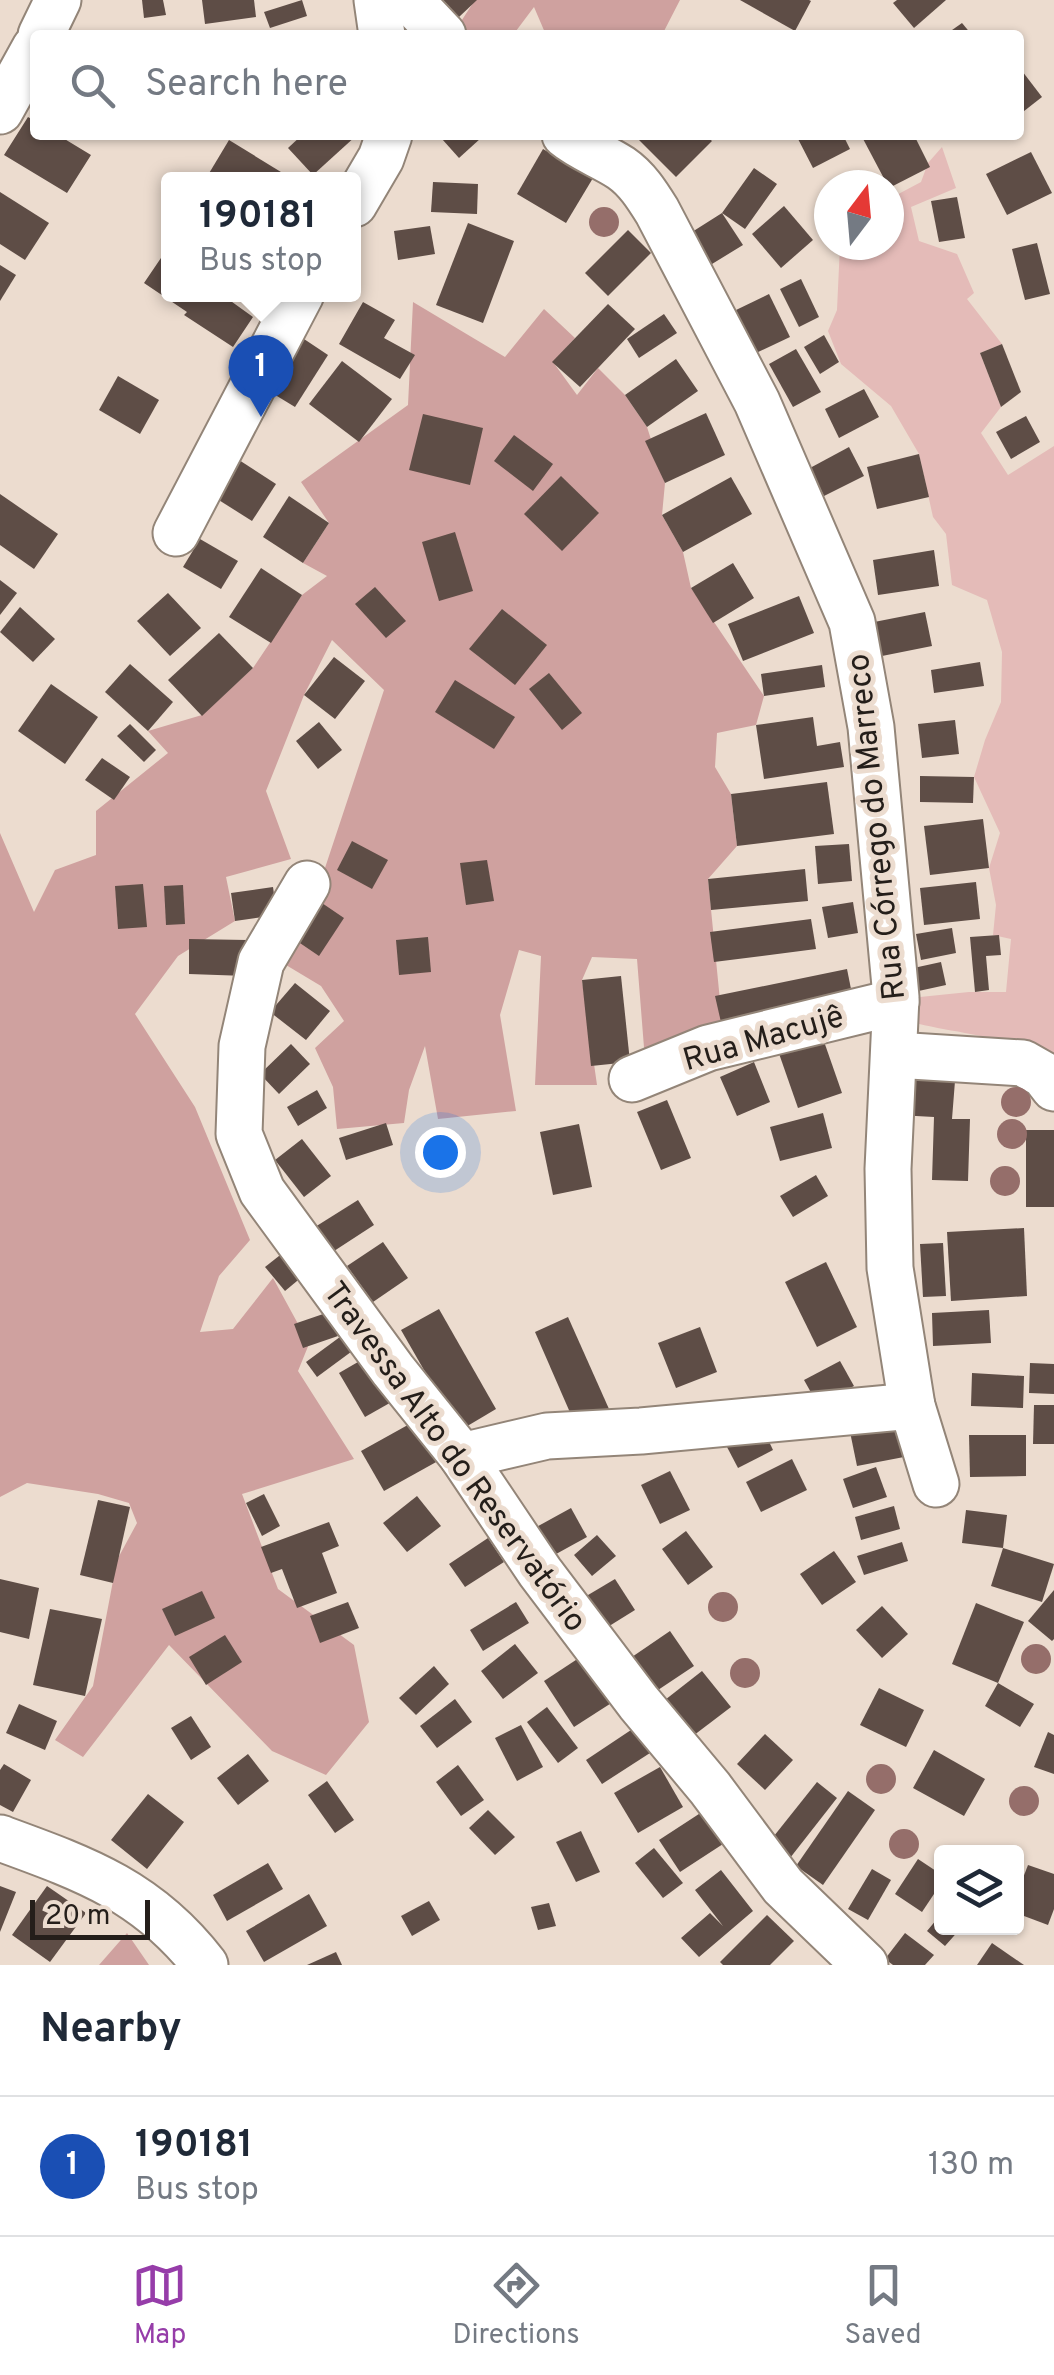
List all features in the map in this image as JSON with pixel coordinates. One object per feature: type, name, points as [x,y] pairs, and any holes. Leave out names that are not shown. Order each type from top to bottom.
[{"type":"street","points":[[44,30],[58,0]]},
{"type":"street","points":[[377,0],[381,30]]},
{"type":"street","points":[[410,0],[439,30]]},
{"type":"street","points":[[0,111],[30,57]]},
{"type":"street","points":[[361,192],[387,140]]},
{"type":"street","name":"Rua Córrego do Marreco","points":[[570,140],[586,152],[619,166],[638,182],[658,212],[757,402],[852,622],[871,726],[896,1002],[888,1169],[890,1268],[912,1406],[936,1484]]},
{"type":"street","points":[[176,533],[297,302]]},
{"type":"street","name":"Travessa Alto do Reservatório","points":[[307,884],[261,962],[242,1046],[238,1134],[262,1191],[462,1456],[540,1572],[783,1886],[865,1965]]},
{"type":"street","name":"Rua Macujê","points":[[632,1079],[708,1048],[896,1002]]},
{"type":"street","points":[[895,1054],[1023,1063],[1044,1075],[1054,1088]]},
{"type":"street","points":[[462,1456],[547,1436],[641,1432],[912,1406]]},
{"type":"street","points":[[0,1838],[75,1866],[142,1900],[186,1940],[205,1965]]},
{"type":"shaded area","points":[[475,0],[680,0],[665,30],[544,30],[534,7],[517,30],[456,29]]},
{"type":"shaded area","points":[[942,147],[956,188],[911,207],[919,241],[957,254],[974,293],[967,299],[1002,344],[980,353],[1001,407],[981,433],[1008,475],[1054,446],[1054,1071],[1040,1059],[1006,1043],[912,1022],[910,998],[1006,992],[1011,939],[993,935],[996,905],[989,868],[1000,833],[974,777],[1001,702],[1002,652],[987,600],[952,585],[946,534],[933,517],[919,454],[891,406],[841,364],[828,331],[837,310],[839,260],[904,260],[904,191],[921,182],[928,163]]},
{"type":"shaded area","points":[[413,302],[505,357],[544,309],[575,338],[553,362],[577,395],[598,368],[625,395],[647,427],[665,483],[662,515],[683,552],[691,588],[764,696],[756,725],[717,733],[715,767],[731,794],[737,846],[708,879],[723,1031],[645,1060],[637,959],[592,957],[582,980],[597,1085],[535,1085],[541,956],[519,950],[500,1015],[516,1111],[438,1119],[425,1046],[409,1090],[404,1123],[337,1129],[333,1087],[315,1048],[344,1021],[321,986],[276,959],[321,880],[384,690],[332,640],[304,695],[266,791],[291,859],[226,877],[235,921],[178,956],[135,1014],[195,1107],[250,1240],[219,1276],[200,1332],[233,1329],[273,1278],[309,1344],[298,1371],[354,1459],[242,1494],[278,1589],[354,1645],[369,1722],[326,1775],[272,1751],[169,1645],[83,1757],[55,1740],[93,1686],[117,1560],[137,1523],[129,1503],[98,1494],[27,1483],[0,1497],[0,833],[34,912],[55,870],[96,855],[96,811],[168,753],[148,731],[202,715],[253,668],[302,595],[327,576],[303,563],[329,523],[301,482],[408,405]]},
{"type":"shaded area","points":[[127,1933],[149,1965],[99,1965]]},
{"type":"building","points":[[142,0],[163,0],[166,15],[144,18]]},
{"type":"building","points":[[202,0],[254,0],[256,17],[205,24]]},
{"type":"building","points":[[302,0],[307,16],[270,28],[264,12]]},
{"type":"building","points":[[443,0],[477,0],[459,17]]},
{"type":"building","points":[[740,0],[811,1],[793,30]]},
{"type":"building","points":[[946,0],[914,28],[893,3]]},
{"type":"building","points":[[1024,74],[1042,97],[1024,111]]},
{"type":"building","points":[[28,117],[30,140],[66,140],[91,155],[67,193],[4,155]]},
{"type":"building","points":[[229,140],[281,172],[210,172]]},
{"type":"building","points":[[297,140],[352,140],[316,172],[310,172],[288,148]]},
{"type":"building","points":[[443,140],[479,140],[459,158]]},
{"type":"building","points":[[639,140],[712,141],[676,177]]},
{"type":"building","points":[[799,140],[846,140],[850,149],[813,168]]},
{"type":"building","points":[[864,140],[916,140],[930,167],[904,180],[904,170],[879,170]]},
{"type":"building","points":[[543,149],[593,178],[566,223],[517,194]]},
{"type":"building","points":[[1031,152],[1052,193],[1007,215],[986,174]]},
{"type":"building","points":[[754,168],[777,184],[745,229],[722,213]]},
{"type":"building","points":[[433,182],[478,184],[477,214],[431,212]]},
{"type":"building","points":[[0,192],[49,223],[25,260],[0,244]]},
{"type":"building","points":[[957,197],[965,238],[939,242],[931,201]]},
{"type":"building","points":[[784,206],[813,240],[781,268],[752,234]]},
{"type":"building","points":[[722,213],[743,245],[712,264],[692,232]]},
{"type":"building","points":[[468,223],[514,241],[483,323],[436,305]]},
{"type":"building","points":[[430,226],[435,254],[398,260],[394,231]]},
{"type":"building","points":[[628,230],[651,253],[608,296],[585,273]]},
{"type":"building","points":[[1037,243],[1050,294],[1025,300],[1012,249]]},
{"type":"building","points":[[161,258],[161,294],[144,283]]},
{"type":"building","points":[[0,265],[16,275],[0,301]]},
{"type":"building","points":[[801,279],[819,317],[799,327],[780,289]]},
{"type":"building","points":[[769,294],[790,337],[756,353],[736,310]]},
{"type":"building","points":[[172,302],[232,302],[253,317],[233,347],[184,315],[187,312]]},
{"type":"building","points":[[363,302],[395,320],[384,338],[415,355],[400,379],[339,344]]},
{"type":"building","points":[[608,304],[635,329],[580,387],[552,362]]},
{"type":"building","points":[[664,314],[677,333],[639,358],[627,339]]},
{"type":"building","points":[[824,335],[839,362],[820,374],[804,347]]},
{"type":"building","points":[[304,339],[328,355],[295,407],[272,393]]},
{"type":"building","points":[[1002,344],[1021,392],[1001,407],[980,353]]},
{"type":"building","points":[[796,349],[821,392],[793,407],[769,364]]},
{"type":"building","points":[[676,359],[698,391],[647,427],[625,395]]},
{"type":"building","points":[[342,361],[392,399],[359,442],[309,404]]},
{"type":"building","points":[[118,376],[159,400],[140,434],[99,410]]},
{"type":"building","points":[[864,389],[879,417],[839,438],[825,409]]},
{"type":"building","points":[[706,413],[725,455],[665,483],[645,441]]},
{"type":"building","points":[[423,414],[483,428],[470,485],[409,470]]},
{"type":"building","points":[[1026,416],[1040,442],[1011,459],[996,432]]},
{"type":"building","points":[[514,435],[553,464],[533,491],[494,461]]},
{"type":"building","points":[[849,447],[864,476],[824,496],[810,468]]},
{"type":"building","points":[[919,454],[929,497],[877,509],[867,467]]},
{"type":"building","points":[[239,460],[276,484],[252,521],[214,497]]},
{"type":"building","points":[[561,476],[599,513],[562,551],[524,514]]},
{"type":"building","points":[[731,477],[752,514],[683,552],[662,515]]},
{"type":"building","points":[[0,494],[58,534],[34,569],[0,545]]},
{"type":"building","points":[[289,496],[329,523],[303,563],[263,537]]},
{"type":"building","points":[[455,532],[473,591],[439,601],[422,542]]},
{"type":"building","points":[[200,539],[238,561],[221,589],[183,567]]},
{"type":"building","points":[[934,550],[939,586],[878,595],[873,560]]},
{"type":"building","points":[[733,563],[754,598],[713,623],[691,588]]},
{"type":"building","points":[[261,568],[302,595],[271,643],[229,617]]},
{"type":"building","points":[[0,580],[17,593],[0,615]]},
{"type":"building","points":[[375,587],[406,621],[386,638],[355,604]]},
{"type":"building","points":[[168,593],[201,628],[170,656],[137,621]]},
{"type":"building","points":[[799,596],[814,633],[743,661],[728,624]]},
{"type":"building","points":[[20,607],[55,639],[33,662],[0,632]]},
{"type":"building","points":[[502,609],[547,645],[515,685],[469,649]]},
{"type":"building","points":[[925,612],[932,646],[872,658],[864,624]]},
{"type":"building","points":[[219,633],[253,668],[202,716],[168,680]]},
{"type":"building","points":[[334,657],[365,681],[335,719],[304,695]]},
{"type":"building","points":[[980,662],[984,686],[934,693],[931,670]]},
{"type":"building","points":[[130,664],[173,702],[148,731],[105,692]]},
{"type":"building","points":[[822,665],[825,687],[764,696],[761,674]]},
{"type":"building","points":[[549,673],[582,713],[562,730],[529,689]]},
{"type":"building","points":[[455,680],[515,717],[494,749],[435,712]]},
{"type":"building","points":[[51,684],[98,717],[65,764],[18,731]]},
{"type":"building","points":[[813,717],[817,746],[840,742],[844,767],[764,779],[756,725]]},
{"type":"building","points":[[955,720],[959,754],[922,758],[918,724]]},
{"type":"building","points":[[319,722],[342,750],[318,769],[296,741]]},
{"type":"building","points":[[130,724],[156,750],[144,762],[117,736]]},
{"type":"building","points":[[102,758],[130,777],[114,800],[85,780]]},
{"type":"building","points":[[920,776],[974,777],[973,803],[920,802]]},
{"type":"building","points":[[827,782],[834,834],[737,846],[731,794]]},
{"type":"building","points":[[983,819],[989,868],[930,875],[924,826]]},
{"type":"building","points":[[352,841],[388,860],[372,889],[337,870]]},
{"type":"building","points":[[849,844],[852,881],[818,884],[815,846]]},
{"type":"building","points":[[487,860],[494,901],[466,905],[460,863]]},
{"type":"building","points":[[805,869],[808,901],[711,910],[708,879]]},
{"type":"building","points":[[976,882],[980,919],[924,925],[920,888]]},
{"type":"building","points":[[143,884],[147,927],[118,929],[115,886]]},
{"type":"building","points":[[183,885],[185,924],[166,925],[164,886]]},
{"type":"building","points":[[273,887],[277,915],[235,921],[231,893]]},
{"type":"building","points":[[319,901],[344,918],[319,956],[294,939]]},
{"type":"building","points":[[853,902],[858,933],[828,938],[822,907]]},
{"type":"building","points":[[811,919],[816,949],[714,962],[710,932]]},
{"type":"building","points":[[952,928],[956,953],[921,960],[916,934]]},
{"type":"building","points":[[999,935],[1001,955],[986,956],[989,990],[975,992],[970,937]]},
{"type":"building","points":[[428,937],[431,972],[399,975],[396,940]]},
{"type":"building","points":[[189,939],[247,940],[246,976],[189,974]]},
{"type":"building","points":[[941,962],[946,985],[914,992],[909,969]]},
{"type":"building","points":[[847,969],[854,1004],[723,1031],[715,996]]},
{"type":"building","points":[[621,976],[630,1062],[591,1066],[582,980]]},
{"type":"building","points":[[295,983],[330,1011],[306,1040],[270,1012]]},
{"type":"building","points":[[820,1030],[842,1093],[798,1108],[776,1045]]},
{"type":"building","points":[[291,1044],[310,1064],[279,1094],[260,1074]]},
{"type":"building","points":[[754,1062],[770,1102],[737,1116],[720,1077]]},
{"type":"building","points":[[900,1077],[955,1081],[952,1119],[970,1119],[968,1181],[932,1180],[934,1117],[898,1115]]},
{"type":"building","points":[[317,1090],[327,1108],[298,1126],[287,1107]]},
{"type":"building","points":[[667,1100],[691,1158],[661,1170],[637,1112]]},
{"type":"building","points":[[823,1113],[832,1148],[780,1161],[770,1127]]},
{"type":"building","points":[[386,1123],[393,1145],[346,1160],[339,1138]]},
{"type":"building","points":[[579,1124],[592,1187],[553,1195],[540,1132]]},
{"type":"building","points":[[1026,1130],[1054,1130],[1054,1207],[1026,1207]]},
{"type":"building","points":[[302,1139],[331,1176],[304,1197],[275,1160]]},
{"type":"building","points":[[816,1175],[828,1196],[793,1217],[780,1196]]},
{"type":"building","points":[[358,1200],[374,1225],[331,1253],[315,1227]]},
{"type":"building","points":[[1024,1228],[1027,1296],[951,1301],[947,1232]]},
{"type":"building","points":[[383,1242],[408,1278],[373,1302],[347,1266]]},
{"type":"building","points":[[943,1243],[946,1296],[923,1297],[920,1244]]},
{"type":"building","points":[[284,1252],[303,1276],[285,1291],[265,1267]]},
{"type":"building","points":[[826,1262],[857,1327],[817,1347],[785,1282]]},
{"type":"building","points":[[439,1309],[496,1409],[459,1431],[401,1330]]},
{"type":"building","points":[[989,1310],[991,1343],[933,1346],[932,1313]]},
{"type":"building","points":[[329,1312],[338,1336],[303,1348],[294,1324]]},
{"type":"building","points":[[568,1317],[609,1409],[575,1424],[535,1332]]},
{"type":"building","points":[[700,1327],[717,1372],[676,1388],[658,1343]]},
{"type":"building","points":[[348,1331],[359,1346],[317,1377],[306,1362]]},
{"type":"building","points":[[370,1355],[395,1400],[365,1417],[339,1373]]},
{"type":"building","points":[[840,1361],[854,1386],[818,1405],[804,1380]]},
{"type":"building","points":[[1030,1363],[1054,1364],[1054,1394],[1029,1393]]},
{"type":"building","points":[[972,1373],[1024,1376],[1023,1408],[971,1406]]},
{"type":"building","points":[[1034,1405],[1054,1405],[1054,1444],[1033,1444]]},
{"type":"building","points":[[896,1418],[904,1457],[857,1466],[849,1427]]},
{"type":"building","points":[[415,1421],[438,1461],[384,1491],[361,1451]]},
{"type":"building","points":[[763,1429],[773,1450],[738,1468],[727,1447]]},
{"type":"building","points":[[969,1435],[1026,1435],[1026,1476],[970,1477]]},
{"type":"building","points":[[792,1459],[807,1490],[761,1512],[746,1482]]},
{"type":"building","points":[[876,1467],[887,1497],[853,1508],[843,1479]]},
{"type":"building","points":[[670,1471],[690,1510],[660,1524],[641,1485]]},
{"type":"building","points":[[264,1494],[280,1526],[262,1536],[246,1503]]},
{"type":"building","points":[[417,1496],[441,1526],[407,1552],[383,1523]]},
{"type":"building","points":[[98,1500],[130,1507],[113,1583],[80,1575]]},
{"type":"building","points":[[894,1506],[900,1529],[861,1540],[855,1517]]},
{"type":"building","points":[[571,1508],[587,1537],[547,1559],[531,1530]]},
{"type":"building","points":[[966,1510],[1007,1515],[1003,1548],[962,1543]]},
{"type":"building","points":[[329,1522],[339,1546],[322,1553],[337,1593],[297,1608],[282,1569],[271,1573],[261,1547]]},
{"type":"building","points":[[686,1531],[713,1567],[688,1585],[662,1549]]},
{"type":"building","points":[[597,1535],[616,1556],[592,1576],[574,1555]]},
{"type":"building","points":[[488,1538],[504,1562],[465,1587],[449,1564]]},
{"type":"building","points":[[902,1542],[908,1561],[864,1575],[857,1556]]},
{"type":"building","points":[[1003,1548],[1054,1564],[1042,1602],[991,1586]]},
{"type":"building","points":[[834,1551],[856,1582],[822,1605],[800,1574]]},
{"type":"building","points":[[0,1579],[39,1588],[29,1639],[0,1632]]},
{"type":"building","points":[[615,1579],[635,1610],[598,1633],[578,1601]]},
{"type":"building","points":[[1054,1590],[1054,1639],[1052,1641],[1028,1621]]},
{"type":"building","points":[[202,1591],[215,1618],[175,1636],[162,1609]]},
{"type":"building","points":[[348,1602],[359,1628],[320,1643],[310,1616]]},
{"type":"building","points":[[516,1602],[529,1623],[483,1651],[470,1630]]},
{"type":"building","points":[[976,1603],[1024,1622],[998,1683],[952,1664]]},
{"type":"building","points":[[882,1606],[908,1634],[882,1658],[856,1630]]},
{"type":"building","points":[[50,1609],[102,1619],[85,1696],[33,1685]]},
{"type":"building","points":[[670,1631],[694,1666],[652,1694],[629,1659]]},
{"type":"building","points":[[225,1635],[242,1662],[206,1685],[189,1657]]},
{"type":"building","points":[[515,1644],[538,1673],[503,1699],[481,1671]]},
{"type":"building","points":[[585,1654],[616,1700],[574,1727],[544,1681]]},
{"type":"building","points":[[434,1666],[449,1684],[416,1715],[399,1698]]},
{"type":"building","points":[[702,1671],[731,1707],[685,1742],[656,1707]]},
{"type":"building","points":[[998,1683],[1034,1704],[1020,1727],[985,1706]]},
{"type":"building","points":[[879,1688],[924,1710],[906,1747],[860,1725]]},
{"type":"building","points":[[455,1699],[472,1722],[437,1748],[420,1726]]},
{"type":"building","points":[[19,1704],[57,1721],[45,1750],[6,1733]]},
{"type":"building","points":[[547,1707],[578,1748],[558,1763],[527,1722]]},
{"type":"building","points":[[191,1716],[211,1747],[191,1760],[171,1728]]},
{"type":"building","points":[[521,1725],[543,1767],[517,1781],[495,1738]]},
{"type":"building","points":[[634,1728],[650,1753],[602,1784],[586,1760]]},
{"type":"building","points":[[1048,1732],[1054,1735],[1054,1774],[1034,1767]]},
{"type":"building","points":[[765,1734],[793,1760],[765,1790],[737,1764]]},
{"type":"building","points":[[934,1750],[985,1779],[964,1816],[913,1788]]},
{"type":"building","points":[[248,1754],[269,1781],[238,1805],[217,1778]]},
{"type":"building","points":[[4,1764],[31,1780],[13,1812],[0,1805],[0,1770]]},
{"type":"building","points":[[458,1765],[484,1800],[461,1816],[436,1782]]},
{"type":"building","points":[[660,1767],[683,1807],[638,1833],[614,1793]]},
{"type":"building","points":[[327,1781],[354,1820],[335,1833],[308,1795]]},
{"type":"building","points":[[817,1782],[837,1798],[790,1858],[770,1841]]},
{"type":"building","points":[[848,1791],[875,1810],[823,1885],[796,1866]]},
{"type":"building","points":[[148,1794],[184,1822],[147,1869],[111,1840]]},
{"type":"building","points":[[488,1810],[515,1837],[495,1855],[469,1828]]},
{"type":"building","points":[[702,1812],[723,1844],[680,1872],[659,1840]]},
{"type":"building","points":[[581,1831],[600,1872],[576,1882],[556,1842]]},
{"type":"building","points":[[654,1848],[683,1883],[663,1898],[635,1863]]},
{"type":"building","points":[[918,1859],[934,1870],[934,1894],[922,1912],[895,1894]]},
{"type":"building","points":[[268,1863],[283,1889],[227,1921],[213,1895]]},
{"type":"building","points":[[1028,1865],[1054,1874],[1054,1909],[1048,1925],[1024,1916],[1024,1875]]},
{"type":"building","points":[[872,1869],[891,1880],[868,1920],[848,1909]]},
{"type":"building","points":[[721,1870],[753,1911],[699,1957],[681,1938],[710,1913],[723,1926],[695,1890]]},
{"type":"building","points":[[0,1886],[16,1892],[0,1932]]},
{"type":"building","points":[[47,1886],[86,1913],[50,1962],[12,1935]]},
{"type":"building","points":[[309,1894],[327,1926],[264,1962],[246,1931]]},
{"type":"building","points":[[429,1901],[440,1920],[412,1936],[401,1916]]},
{"type":"building","points":[[549,1903],[556,1926],[538,1930],[531,1907]]},
{"type":"building","points":[[767,1915],[794,1941],[770,1965],[723,1965],[720,1962]]},
{"type":"building","points":[[934,1923],[934,1935],[955,1935],[945,1946],[927,1931]]},
{"type":"building","points":[[905,1933],[934,1955],[925,1965],[893,1965],[885,1959]]},
{"type":"building","points":[[992,1943],[1024,1965],[977,1965]]},
{"type":"building","points":[[336,1952],[342,1965],[307,1965]]},
{"type":"place","name":"190181","points":[[261,417]]}]
